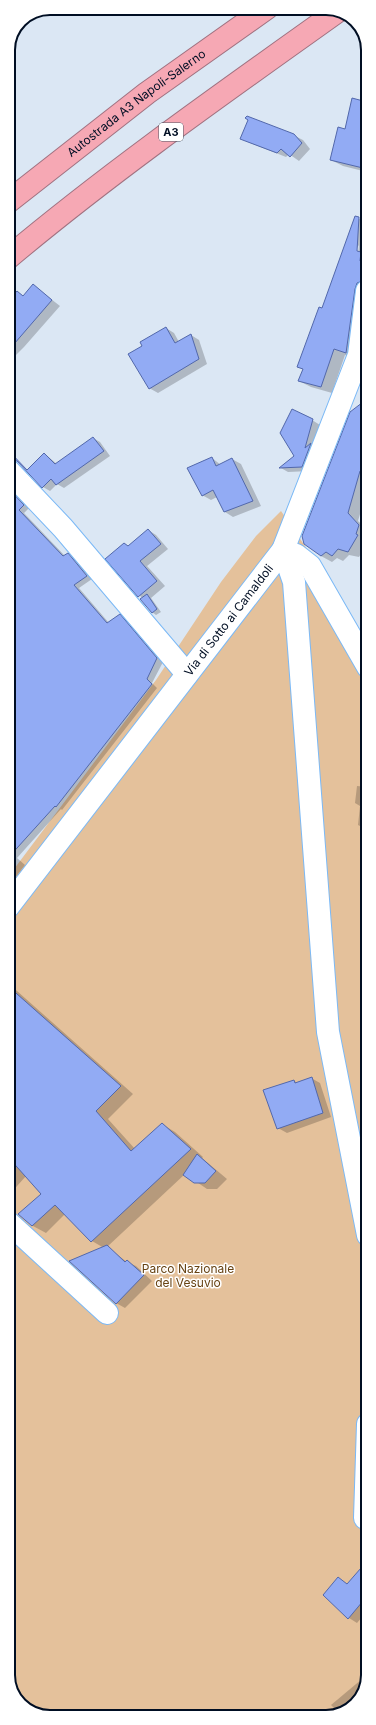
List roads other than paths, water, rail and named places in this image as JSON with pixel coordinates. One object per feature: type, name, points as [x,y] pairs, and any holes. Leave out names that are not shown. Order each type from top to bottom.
[{"type":"highway","name":"Autostrada A3 Napoli-Salerno","points":[[15,197],[147,94],[257,15]]},
{"type":"highway","name":"A3","points":[[15,252],[46,226],[155,143],[332,15]]},
{"type":"street","name":"Via di Sotto ai Camaldoli","points":[[15,897],[283,550],[359,355],[361,339]]},
{"type":"street","points":[[15,477],[63,528],[187,674]]},
{"type":"street","points":[[283,550],[296,555],[310,566],[361,655]]},
{"type":"street","points":[[283,550],[294,582],[328,1032],[361,1199]]},
{"type":"street","points":[[15,1229],[107,1313]]},
{"type":"park label","name":"Parco Nazionale del Vesuvio","points":[[188,1276]]}]
